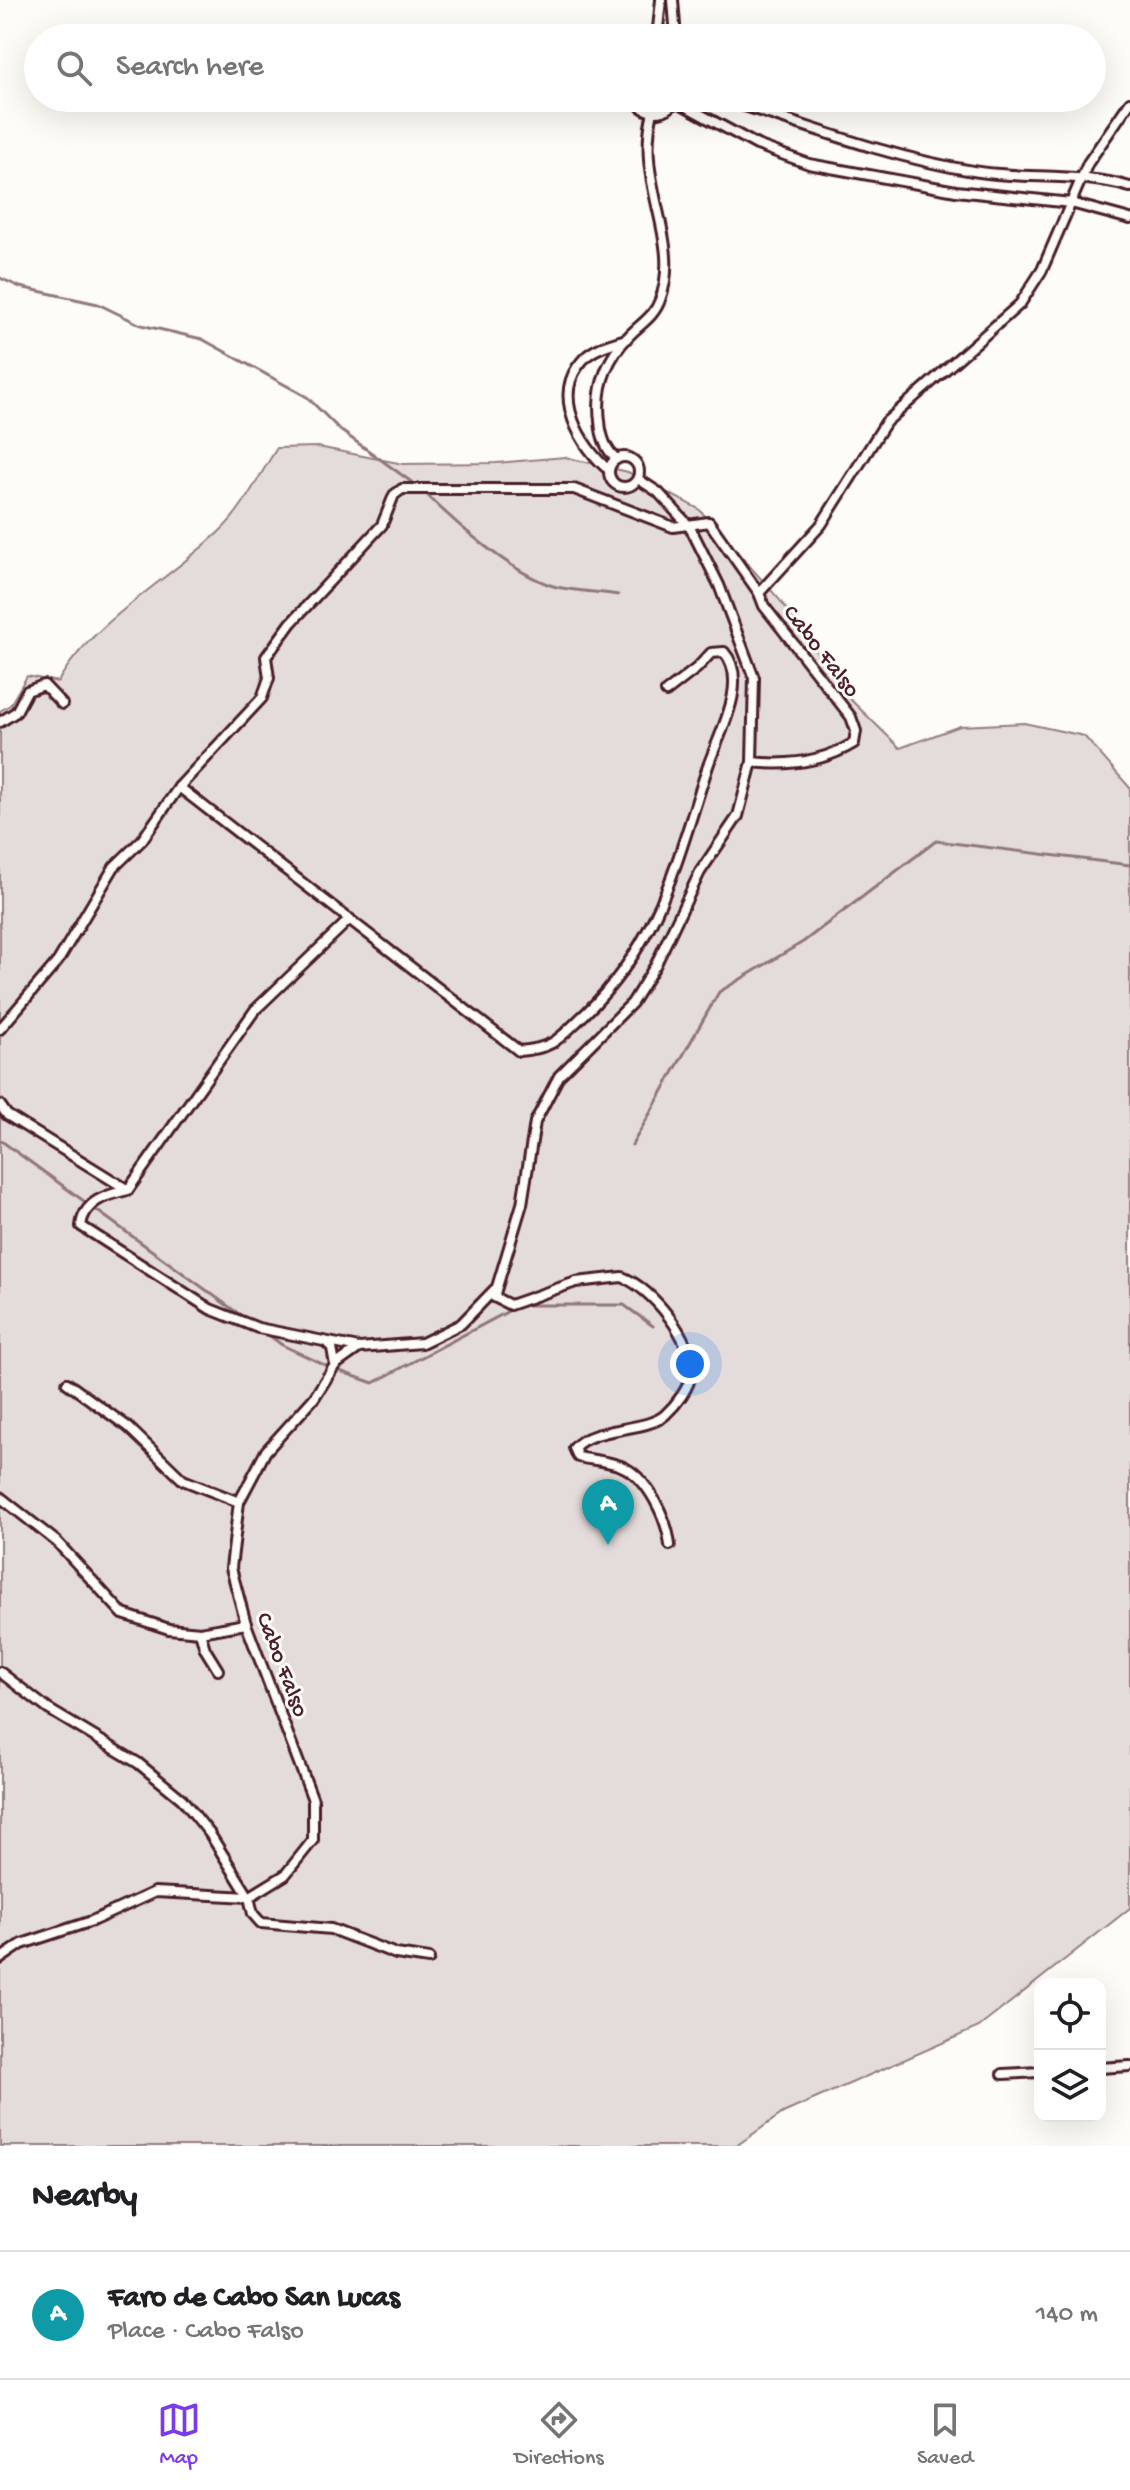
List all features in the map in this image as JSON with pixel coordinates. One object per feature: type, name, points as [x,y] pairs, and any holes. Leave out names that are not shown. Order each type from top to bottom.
[{"type":"street","points":[[658,24],[661,0]]},
{"type":"street","points":[[673,0],[675,24]]},
{"type":"street","name":"Cabo Falso","points":[[752,762],[783,766],[819,758],[854,743],[856,731],[851,717],[764,606],[759,593],[821,525],[886,422],[1020,304],[1042,270],[1098,146],[1130,102]]},
{"type":"street","points":[[617,459],[601,435],[598,401],[604,373],[627,338],[654,313],[666,281],[668,256],[647,162],[647,134],[653,112]]},
{"type":"street","points":[[699,112],[757,145],[809,164],[956,191],[1071,203],[1130,219]]},
{"type":"street","points":[[766,112],[972,171],[1082,176],[1130,187]]},
{"type":"street","points":[[609,470],[617,459],[626,457],[635,461],[639,470],[638,479],[631,486],[617,486],[610,480],[609,470],[583,442],[569,401],[574,372],[583,359],[601,347],[627,338]]},
{"type":"street","points":[[601,347],[615,358]]},
{"type":"street","points":[[583,442],[601,435]]},
{"type":"street","points":[[350,919],[255,1010],[128,1190],[104,1196],[90,1206],[82,1213],[81,1226],[210,1309],[258,1328],[359,1348],[422,1343],[461,1324],[494,1290],[522,1204],[535,1122],[559,1076],[632,1003],[655,966],[700,872],[738,816],[752,762],[754,678],[719,585],[690,527],[658,492],[638,479]]},
{"type":"street","points":[[0,1029],[58,961],[114,867],[142,840],[179,787],[262,698],[269,678],[266,657],[291,623],[382,525],[394,495],[402,489],[574,489],[655,523],[690,527],[709,522],[759,593]]},
{"type":"street","points":[[179,787],[519,1051],[548,1048],[603,996],[652,926],[674,873],[723,727],[735,678],[732,661],[724,652],[711,653],[666,692]]},
{"type":"street","points":[[0,722],[16,712],[27,691],[44,685],[62,704]]},
{"type":"street","points":[[0,1105],[7,1115],[128,1190]]},
{"type":"street","points":[[494,1290],[496,1300],[510,1305],[576,1282],[622,1277],[653,1299],[672,1320],[691,1366],[688,1384],[678,1400],[664,1416],[654,1421],[620,1428],[579,1443],[574,1448],[578,1457],[623,1467],[643,1483],[667,1530],[670,1545]]},
{"type":"street","points":[[325,1341],[332,1348],[335,1365]]},
{"type":"street","name":"Cabo Falso","points":[[249,1897],[285,1875],[313,1840],[313,1800],[246,1624],[231,1568],[239,1502],[266,1451],[314,1398],[335,1365],[359,1348]]},
{"type":"street","points":[[67,1383],[128,1427],[183,1480],[239,1502]]},
{"type":"street","points":[[0,1497],[57,1542],[123,1614],[169,1629],[200,1632],[246,1624]]},
{"type":"street","points":[[200,1632],[218,1670]]},
{"type":"street","points":[[0,1672],[48,1709],[138,1763],[182,1799],[210,1834],[249,1897],[253,1914],[261,1923],[331,1929],[396,1954],[429,1959]]},
{"type":"street","points":[[0,1959],[22,1944],[92,1921],[155,1892],[249,1897]]},
{"type":"street","points":[[1106,2068],[1130,2066]]},
{"type":"street","points":[[1003,2074],[1034,2072]]},
{"type":"shaded area","points":[[318,447],[403,464],[496,463],[565,457],[628,472],[699,509],[779,599],[851,700],[900,748],[960,726],[1024,723],[1084,736],[1130,788],[1130,1908],[1041,1978],[1034,1978],[1034,1984],[979,2027],[783,2113],[736,2146],[0,2146],[0,711],[10,705],[27,676],[58,682],[90,640],[221,530],[244,502],[277,448]]},
{"type":"waterway","points":[[0,278],[20,287],[98,304],[141,325],[202,339],[307,397],[340,430],[417,486]]},
{"type":"waterway","points":[[423,491],[468,532],[522,572],[557,587],[618,595]]},
{"type":"waterway","points":[[632,1145],[719,992],[803,942],[936,841],[1130,865]]},
{"type":"waterway","points":[[0,1140],[250,1322]]},
{"type":"waterway","points":[[337,1370],[373,1383],[520,1305],[624,1305],[653,1326]]},
{"type":"waterway","points":[[266,1333],[282,1345],[329,1367]]},
{"type":"place","name":"Faro de Cabo San Lucas","points":[[608,1545]]}]
